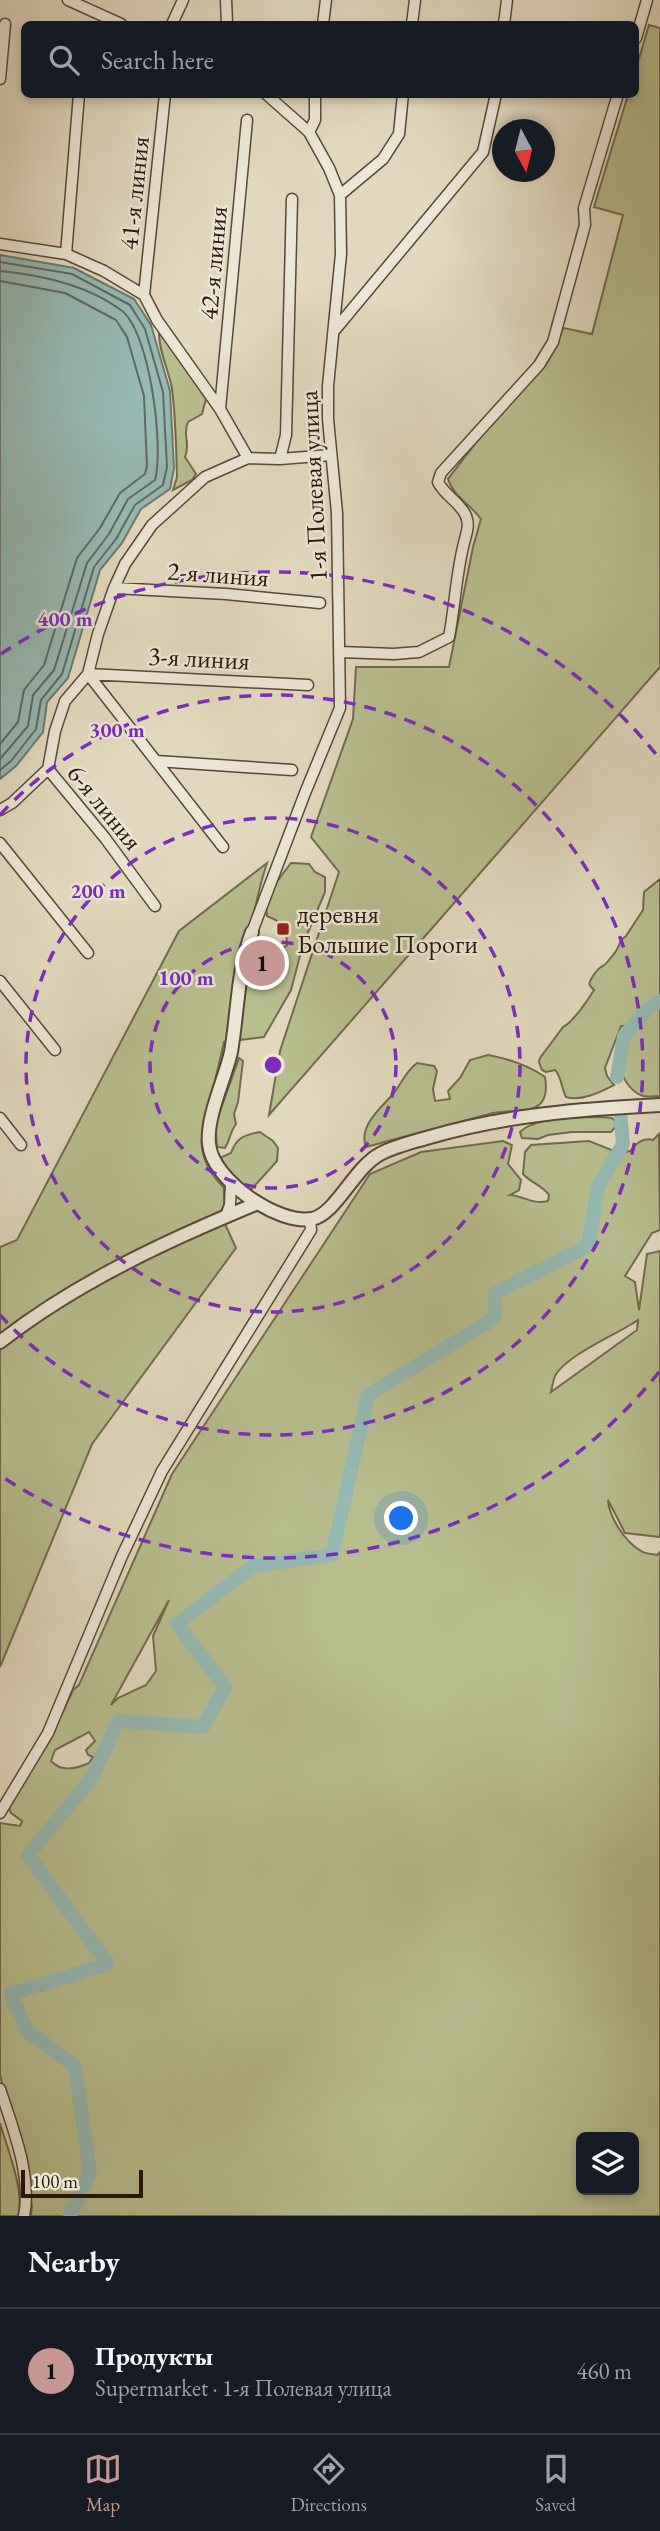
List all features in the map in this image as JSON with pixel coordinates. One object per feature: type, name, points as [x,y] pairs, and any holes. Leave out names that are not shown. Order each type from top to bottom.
[{"type":"street","points":[[68,0],[93,5],[117,21]]},
{"type":"street","points":[[173,21],[183,0]]},
{"type":"street","points":[[226,0],[227,21]]},
{"type":"street","points":[[323,21],[326,0]]},
{"type":"street","points":[[412,21],[415,0]]},
{"type":"street","points":[[504,21],[507,0]]},
{"type":"street","points":[[639,25],[647,0]]},
{"type":"street","points":[[0,79],[5,24]]},
{"type":"street","points":[[66,254],[79,98]]},
{"type":"street","name":"41-я линия","points":[[144,295],[165,98]]},
{"type":"street","points":[[271,98],[309,132],[340,195],[383,159],[399,134],[403,98]]},
{"type":"street","points":[[309,132],[315,120],[315,98]]},
{"type":"street","points":[[333,331],[483,152],[495,98]]},
{"type":"street","points":[[340,652],[419,652],[449,637],[467,520],[461,506],[438,482],[441,473],[539,365],[553,342],[585,225],[584,208],[617,98]]},
{"type":"street","name":"42-я линия","points":[[220,409],[247,120]]},
{"type":"street","name":"1-я Полевая улица","points":[[252,932],[340,708],[337,513],[328,386],[341,254],[340,195]]},
{"type":"street","points":[[279,459],[286,435],[292,199]]},
{"type":"street","points":[[0,244],[66,254],[104,271],[144,295],[157,320],[220,409],[248,458]]},
{"type":"street","points":[[0,810],[12,803],[48,769],[55,731],[65,701],[88,674],[114,588],[125,564],[152,525],[205,477],[248,458],[279,459],[331,455]]},
{"type":"street","name":"2-я линия","points":[[114,588],[226,594],[320,603]]},
{"type":"street","points":[[88,674],[223,847]]},
{"type":"street","name":"3-я линия","points":[[88,674],[308,685]]},
{"type":"street","points":[[156,761],[292,770]]},
{"type":"street","name":"6-я линия","points":[[48,769],[105,838],[155,906]]},
{"type":"street","points":[[0,843],[88,953]]},
{"type":"street","points":[[252,932],[240,974],[231,1048],[208,1137],[214,1164],[231,1184],[258,1203],[294,1218],[310,1219],[325,1213],[366,1163],[397,1147],[501,1120],[553,1112],[660,1105]]},
{"type":"street","points":[[0,981],[55,1050]]},
{"type":"street","points":[[0,1118],[21,1145]]},
{"type":"street","points":[[226,1216],[230,1205],[231,1184]]},
{"type":"street","points":[[0,1342],[80,1287],[258,1203]]},
{"type":"street","points":[[0,1813],[48,1733],[122,1556],[162,1471],[298,1253],[311,1230],[310,1219]]},
{"type":"street","points":[[0,2089],[14,2133],[28,2196],[24,2216]]},
{"type":"green space","points":[[649,25],[660,28],[660,667],[269,1115],[280,1051],[339,872],[311,837],[353,719],[356,667],[449,667],[481,519],[454,490],[448,479],[564,328],[592,334],[623,215],[594,207],[627,98],[639,98],[639,59]]},
{"type":"green space","points":[[159,331],[206,399],[202,414],[188,422],[186,427],[185,457],[196,474],[192,480],[173,490],[177,477],[174,411]]},
{"type":"green space","points":[[267,863],[248,932],[275,950],[287,945],[286,930],[276,920],[267,916],[266,909],[273,888],[291,863],[309,864],[315,872],[325,877],[325,892],[303,944],[291,990],[264,1037],[224,1042],[204,1122],[203,1155],[207,1166],[224,1188],[224,1205],[220,1213],[236,1248],[92,1444],[0,1667],[0,1247],[17,1240],[179,931]]},
{"type":"green space","points":[[660,879],[660,1096],[637,1093],[623,1077],[618,1062],[619,1049],[634,1026],[621,1026],[605,1068],[614,1085],[584,1097],[566,1097],[555,1070],[542,1070],[540,1058],[588,999],[594,990],[590,980],[613,955],[643,910],[644,892]]},
{"type":"green space","points":[[488,1055],[518,1063],[545,1077],[546,1090],[539,1105],[523,1110],[493,1113],[366,1147],[365,1132],[372,1118],[417,1063],[434,1066],[437,1071],[433,1089],[435,1101],[450,1099],[448,1091],[460,1078],[470,1060]]},
{"type":"green space","points":[[239,1058],[243,1061],[234,1114],[236,1124],[225,1148],[217,1147],[215,1125]]},
{"type":"green space","points":[[612,1118],[618,1124],[611,1132],[572,1132],[538,1139],[522,1138],[520,1132],[536,1123]]},
{"type":"green space","points":[[260,1132],[278,1148],[277,1161],[250,1191],[232,1178],[221,1161],[222,1157],[231,1153],[241,1138]]},
{"type":"green space","points":[[659,1134],[660,1230],[652,1233],[625,1276],[635,1282],[639,1310],[647,1254],[660,1251],[660,1537],[625,1533],[608,1500],[615,1521],[629,1542],[644,1553],[657,1555],[660,1552],[660,2216],[31,2216],[32,2205],[0,2075],[0,1823],[20,1826],[22,1821],[11,1813],[9,1808],[11,1802],[53,1733],[73,1690],[79,1685],[172,1474],[370,1174],[421,1152],[503,1141],[512,1145],[508,1164],[521,1180],[519,1190],[510,1195],[543,1202],[548,1201],[549,1195],[523,1174],[525,1152],[531,1145],[589,1141],[619,1153],[630,1151],[637,1143],[653,1140]],"holes":[[[638,1320],[637,1330],[551,1392],[555,1376],[570,1360]],[[169,1600],[153,1636],[156,1671],[146,1685],[118,1698],[111,1705]],[[89,1732],[95,1741],[86,1750],[88,1755],[93,1757],[89,1763],[64,1768],[51,1761],[55,1750]]]},
{"type":"green space","points":[[0,2123],[17,2182],[20,2206],[18,2216],[0,2216]]},
{"type":"water","points":[[0,255],[74,268],[134,299],[151,325],[170,391],[174,468],[170,489],[141,509],[122,543],[100,570],[68,678],[47,702],[43,732],[16,766],[0,779]]},
{"type":"waterway","points":[[617,1077],[624,1036],[648,1009],[660,1001]]},
{"type":"waterway","points":[[70,2216],[90,2173],[75,2066],[27,2031],[11,1994],[108,1964],[28,1855],[92,1778],[118,1721],[203,1727],[225,1687],[177,1624],[253,1566],[332,1555],[368,1395],[495,1318],[495,1293],[588,1246],[598,1187],[623,1144],[620,1112]]},
{"type":"place","name":"деревня Большие Пороги","points":[[283,929]]},
{"type":"place","name":"Продукты","points":[[262,963]]}]
